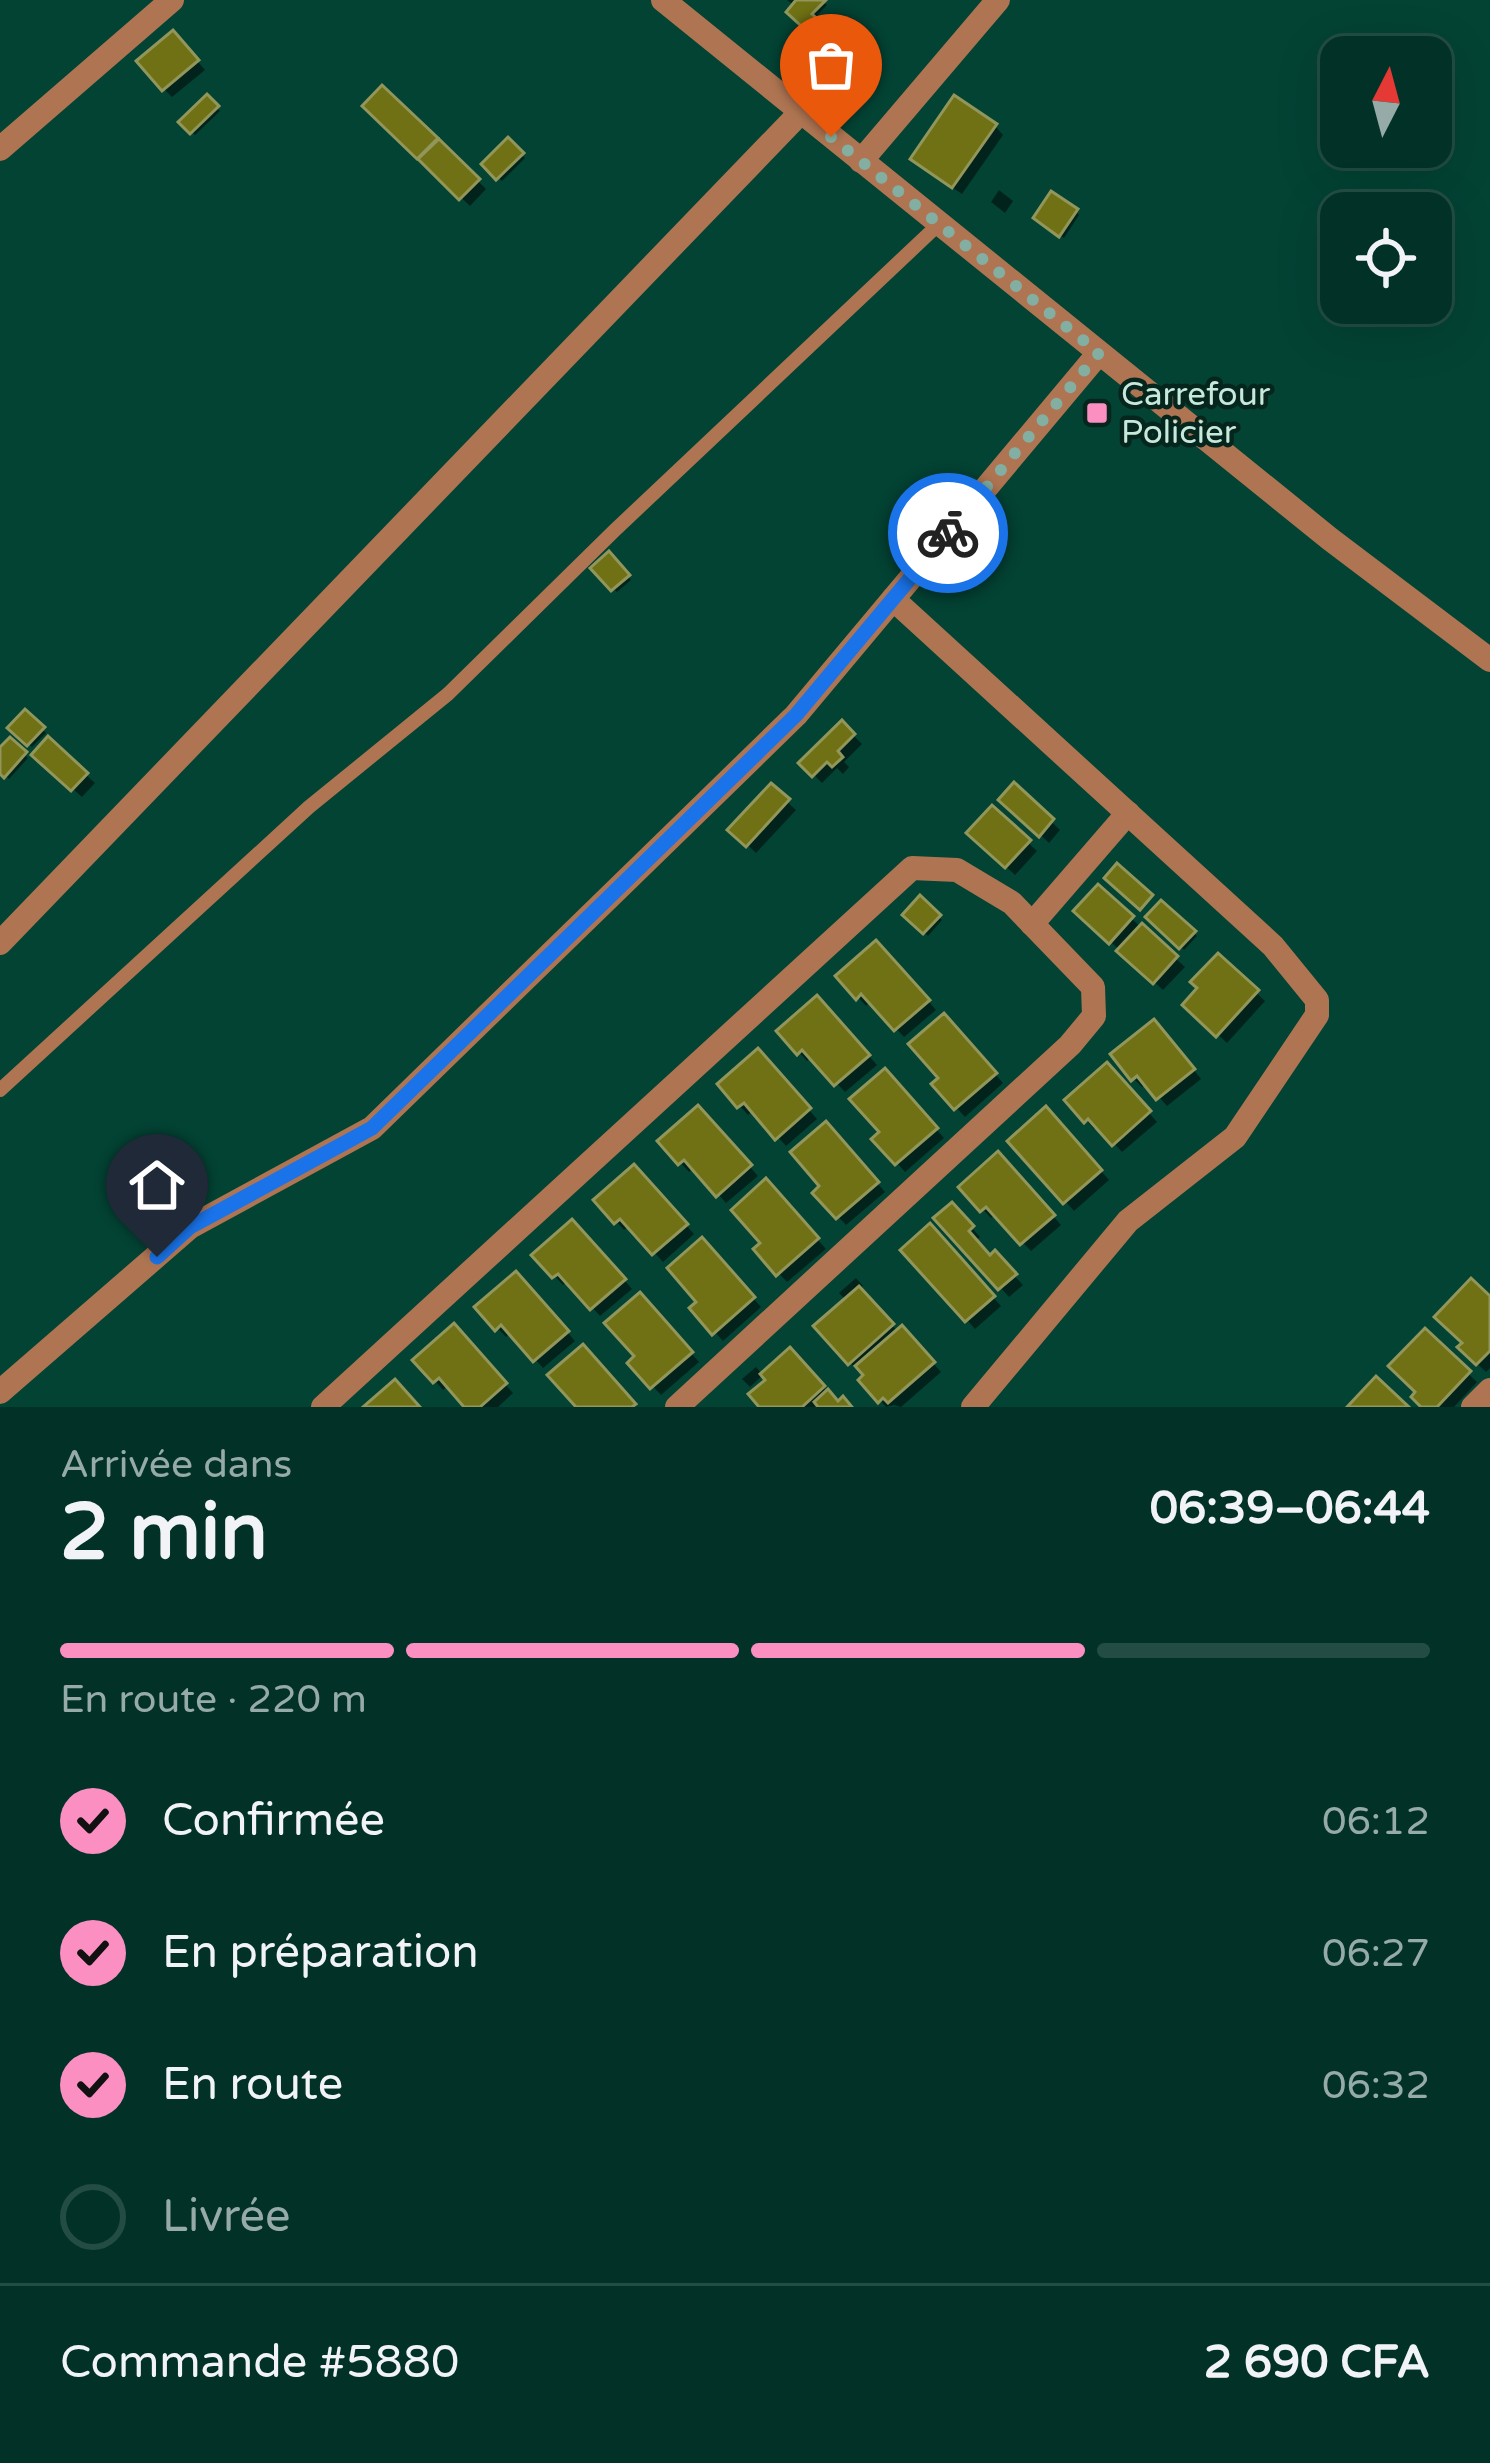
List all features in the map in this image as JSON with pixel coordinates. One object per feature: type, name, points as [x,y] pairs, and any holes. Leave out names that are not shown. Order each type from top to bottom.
[{"type":"street","points":[[0,149],[172,0]]},
{"type":"street","points":[[663,0],[1330,538],[1490,660]]},
{"type":"street","points":[[861,161],[998,0]]},
{"type":"street","points":[[0,943],[801,112]]},
{"type":"street","points":[[0,1392],[190,1227],[372,1128],[796,715],[1099,353]]},
{"type":"street","points":[[893,599],[1273,946],[1317,1000],[1317,1015],[1235,1137],[1128,1221],[973,1407]]},
{"type":"street","points":[[1032,924],[1129,813]]},
{"type":"street","points":[[323,1407],[912,868],[957,870],[1012,904],[1093,987],[1094,1016],[1056,1058],[677,1407]]},
{"type":"street","points":[[1473,1407],[1490,1390]]},
{"type":"lane","points":[[0,1090],[309,807],[448,694],[939,224]]},
{"type":"building","points":[[796,0],[826,0],[812,14],[821,22],[810,34],[786,12]]},
{"type":"building","points":[[173,30],[199,60],[162,91],[136,61]]},
{"type":"building","points":[[382,85],[438,138],[417,159],[362,106]]},
{"type":"building","points":[[207,94],[219,106],[190,134],[178,122]]},
{"type":"building","points":[[954,95],[997,124],[952,188],[910,159]]},
{"type":"building","points":[[508,137],[524,153],[496,180],[481,164]]},
{"type":"building","points":[[439,139],[480,179],[459,200],[418,159]]},
{"type":"building","points":[[1051,191],[1078,209],[1059,237],[1033,218]]},
{"type":"building","points":[[609,551],[630,575],[611,591],[590,568]]},
{"type":"building","points":[[25,709],[45,727],[27,746],[7,728]]},
{"type":"building","points":[[842,720],[855,734],[838,751],[843,757],[832,767],[827,762],[812,777],[798,763]]},
{"type":"building","points":[[48,736],[88,773],[71,791],[31,755]]},
{"type":"building","points":[[10,737],[27,752],[4,778],[0,747]]},
{"type":"building","points":[[1014,782],[1054,819],[1039,837],[998,800]]},
{"type":"building","points":[[771,783],[790,799],[746,847],[727,830]]},
{"type":"building","points":[[992,805],[1031,840],[1005,868],[966,833]]},
{"type":"building","points":[[1117,863],[1153,895],[1140,910],[1104,878]]},
{"type":"building","points":[[1098,884],[1134,916],[1109,944],[1073,911]]},
{"type":"building","points":[[920,895],[941,915],[923,934],[902,915]]},
{"type":"building","points":[[1161,900],[1196,931],[1179,949],[1145,917]]},
{"type":"building","points":[[1142,923],[1178,956],[1153,984],[1116,951]]},
{"type":"building","points":[[876,940],[930,1000],[894,1031],[861,994],[856,1000],[835,976]]},
{"type":"building","points":[[1218,953],[1259,990],[1216,1037],[1182,1005],[1197,988],[1190,982]]},
{"type":"building","points":[[817,995],[870,1055],[834,1086],[802,1050],[797,1055],[776,1031]]},
{"type":"building","points":[[944,1013],[997,1073],[954,1110],[931,1084],[938,1078],[908,1044]]},
{"type":"building","points":[[1154,1019],[1195,1069],[1156,1100],[1137,1076],[1131,1081],[1110,1054]]},
{"type":"building","points":[[758,1048],[811,1108],[775,1140],[744,1103],[737,1108],[717,1084]]},
{"type":"building","points":[[1107,1062],[1151,1111],[1112,1146],[1064,1100]]},
{"type":"building","points":[[885,1068],[938,1128],[895,1165],[871,1139],[879,1132],[849,1099]]},
{"type":"building","points":[[698,1105],[752,1165],[716,1197],[684,1160],[678,1165],[657,1141]]},
{"type":"building","points":[[1046,1106],[1102,1170],[1063,1204],[1007,1141]]},
{"type":"building","points":[[826,1121],[879,1182],[836,1219],[812,1193],[819,1186],[790,1152]]},
{"type":"building","points":[[998,1151],[1055,1215],[1020,1245],[986,1207],[980,1212],[958,1187]]},
{"type":"building","points":[[634,1164],[688,1224],[652,1255],[620,1219],[614,1224],[593,1200]]},
{"type":"building","points":[[766,1178],[819,1238],[776,1276],[753,1249],[760,1243],[731,1210]]},
{"type":"building","points":[[952,1202],[974,1226],[969,1231],[990,1255],[995,1250],[1017,1274],[998,1290],[933,1218]]},
{"type":"building","points":[[572,1219],[626,1279],[590,1310],[558,1274],[552,1278],[531,1255]]},
{"type":"building","points":[[930,1223],[995,1296],[965,1322],[900,1250]]},
{"type":"building","points":[[702,1237],[755,1297],[712,1335],[689,1308],[696,1302],[667,1268]]},
{"type":"building","points":[[516,1271],[569,1331],[533,1362],[501,1325],[495,1331],[474,1307]]},
{"type":"building","points":[[1471,1278],[1490,1296],[1490,1351],[1476,1365],[1457,1347],[1462,1343],[1434,1317]]},
{"type":"building","points":[[859,1286],[894,1324],[848,1365],[813,1326]]},
{"type":"building","points":[[640,1292],[693,1352],[650,1389],[627,1363],[634,1356],[604,1323]]},
{"type":"building","points":[[454,1323],[507,1383],[480,1407],[464,1407],[439,1378],[433,1383],[412,1360]]},
{"type":"building","points":[[902,1325],[935,1362],[888,1403],[883,1398],[878,1403],[858,1380],[863,1375],[855,1366]]},
{"type":"building","points":[[1425,1328],[1471,1371],[1437,1407],[1421,1407],[1411,1397],[1415,1392],[1388,1366]]},
{"type":"building","points":[[583,1344],[636,1404],[576,1407],[547,1375]]},
{"type":"building","points":[[790,1347],[825,1386],[802,1407],[759,1407],[748,1394],[765,1380],[760,1374]]},
{"type":"building","points":[[1376,1376],[1409,1407],[1347,1407]]},
{"type":"building","points":[[395,1379],[420,1407],[363,1407]]},
{"type":"building","points":[[828,1389],[852,1407],[818,1407],[814,1402]]},
{"type":"way so far","points":[[831,137],[1099,353],[948,533]]},
{"type":"place","name":"Carrefour Policier","points":[[1097,413]]},
{"type":"route","points":[[157,1257],[190,1227],[372,1128],[796,715],[948,533]]}]
